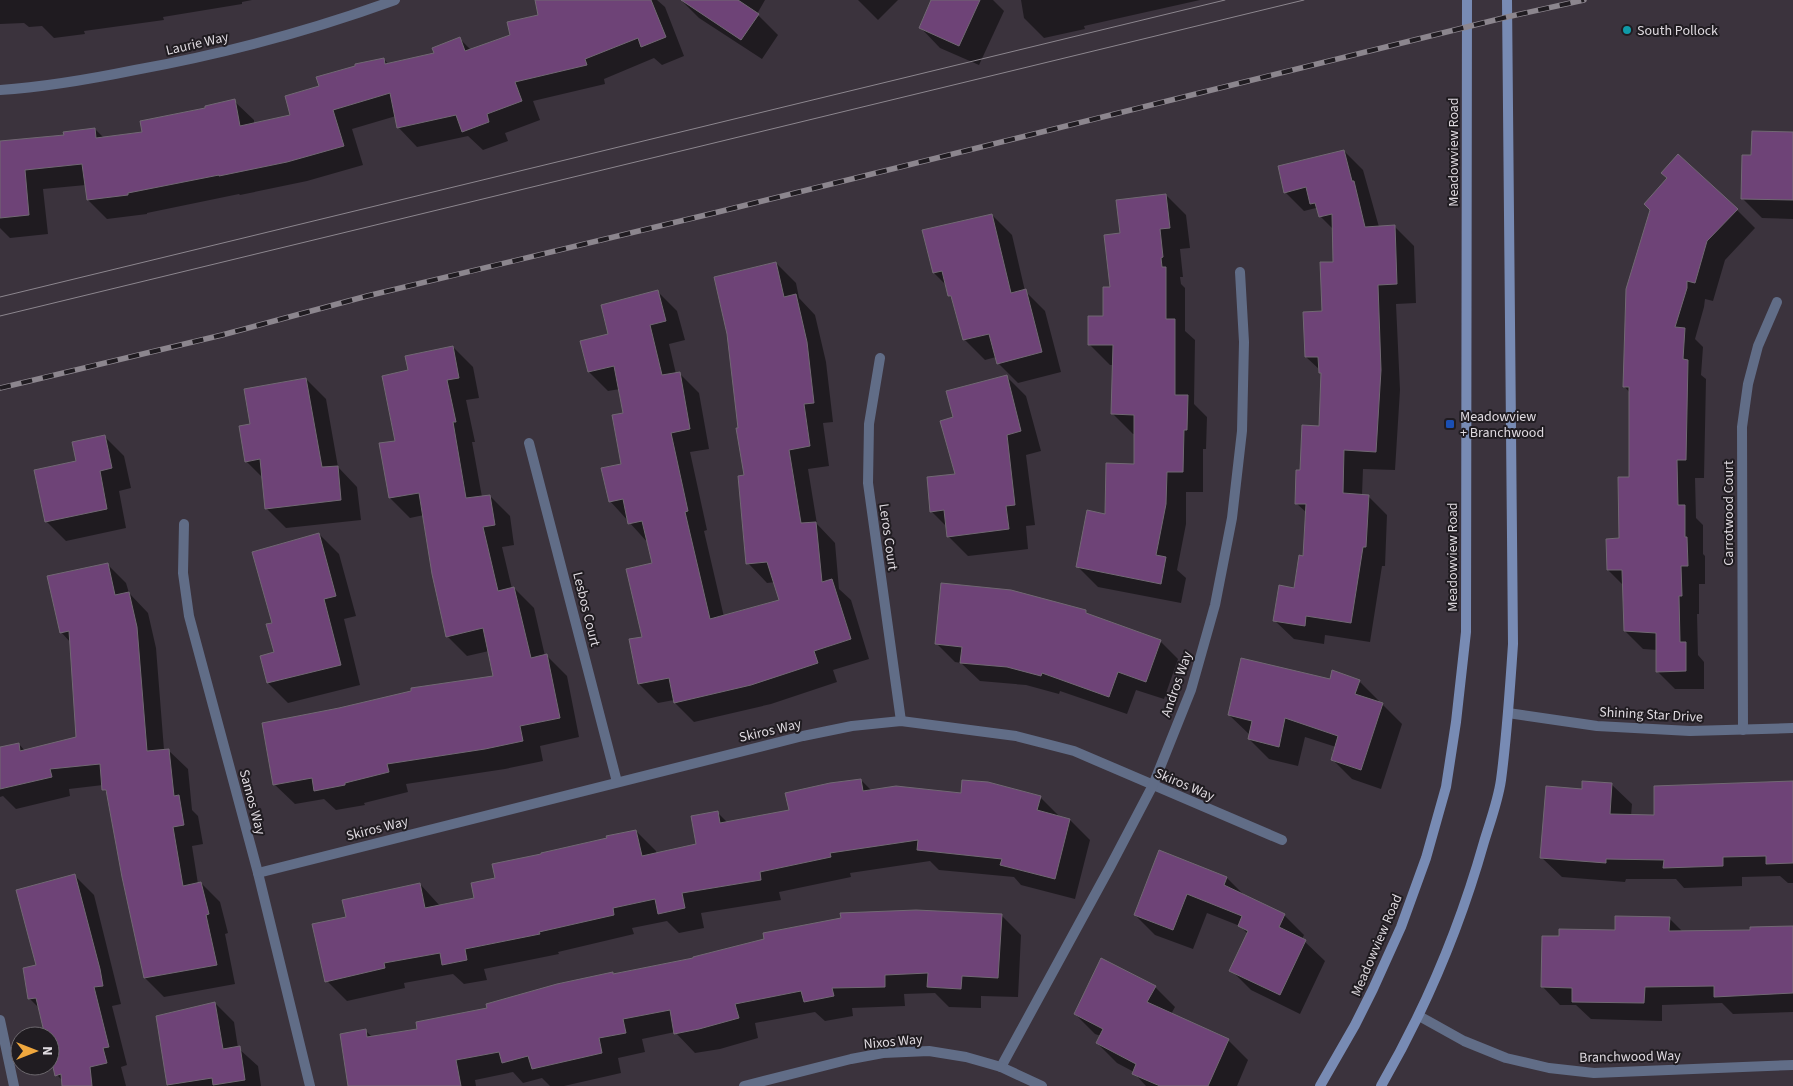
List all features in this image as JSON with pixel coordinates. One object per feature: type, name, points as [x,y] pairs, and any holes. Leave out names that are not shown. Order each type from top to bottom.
[{"type":"main road","name":"Meadowview Road","points":[[1320,1086],[1356,1025],[1401,926],[1426,858],[1446,788],[1456,722],[1466,632],[1467,0]]},
{"type":"main road","points":[[1381,1086],[1399,1055],[1448,949],[1475,876],[1500,781],[1508,712],[1512,634],[1507,0]]},
{"type":"street","name":"Laurie Way","points":[[0,90],[93,78],[180,62],[267,41],[352,16],[395,0]]},
{"type":"street","name":"Andros Way","points":[[1001,1067],[1110,868],[1153,785],[1190,690],[1215,605],[1232,518],[1242,431],[1244,342],[1240,272]]},
{"type":"street","name":"Carrotwood Court","points":[[1743,730],[1742,427],[1748,384],[1758,346],[1777,302]]},
{"type":"street","name":"Leros Court","points":[[880,358],[869,424],[868,483],[901,721]]},
{"type":"street","name":"Lesbos Court","points":[[530,444],[618,782]]},
{"type":"street","name":"Samos Way","points":[[184,524],[183,573],[189,616],[258,873],[310,1086]]},
{"type":"street","name":"Shining Star Drive","points":[[1508,712],[1597,726],[1690,731],[1793,728]]},
{"type":"street","name":"Skiros Way","points":[[258,873],[803,736],[852,726],[901,721],[969,728],[1016,736],[1074,751],[1282,840]]},
{"type":"street","name":"Branchwood Way","points":[[1418,1016],[1480,1048],[1506,1058],[1549,1068],[1594,1073],[1793,1065]]},
{"type":"street","points":[[0,1020],[14,1086]]},
{"type":"street","name":"Nixos Way","points":[[744,1086],[883,1052],[929,1051],[966,1057],[1001,1067],[1035,1081],[1042,1086]]},
{"type":"building","points":[[535,0],[651,0],[666,37],[641,47],[638,38],[585,59],[587,65],[515,82],[522,101],[487,114],[489,122],[462,132],[456,115],[397,128],[390,93],[333,110],[344,146],[287,162],[128,193],[128,195],[87,200],[82,164],[25,170],[29,215],[0,218],[0,141],[64,135],[63,132],[95,128],[96,138],[142,132],[140,121],[205,108],[205,106],[235,99],[240,126],[290,115],[285,96],[319,86],[316,77],[355,66],[355,64],[384,58],[385,64],[434,53],[432,48],[460,37],[465,51],[510,35],[507,22],[538,15]]},
{"type":"building","points":[[681,0],[738,0],[759,14],[741,40]]},
{"type":"building","points":[[931,0],[980,0],[959,46],[919,28]]},
{"type":"building","points":[[1752,131],[1793,132],[1793,200],[1741,199],[1742,155],[1751,155]]},
{"type":"building","points":[[1344,150],[1365,227],[1395,225],[1397,284],[1378,285],[1381,370],[1376,452],[1344,450],[1343,493],[1369,495],[1366,547],[1363,547],[1351,623],[1306,616],[1305,626],[1273,621],[1279,585],[1294,588],[1299,555],[1303,556],[1306,504],[1295,504],[1296,470],[1300,470],[1302,425],[1319,426],[1321,373],[1319,373],[1318,357],[1305,357],[1303,312],[1322,311],[1320,262],[1333,262],[1332,214],[1319,217],[1315,203],[1310,204],[1306,187],[1284,193],[1278,166]]},
{"type":"building","points":[[1678,154],[1738,209],[1707,241],[1695,283],[1687,281],[1687,288],[1675,327],[1685,328],[1683,359],[1688,360],[1686,460],[1677,460],[1678,505],[1685,505],[1685,537],[1687,537],[1688,566],[1681,566],[1682,596],[1679,596],[1680,642],[1686,642],[1686,671],[1656,672],[1656,633],[1624,631],[1622,570],[1607,570],[1606,539],[1619,538],[1618,477],[1629,477],[1629,387],[1623,387],[1626,289],[1650,210],[1644,204],[1667,178],[1661,173]]},
{"type":"building","points":[[1166,194],[1170,228],[1160,229],[1163,257],[1161,258],[1162,267],[1166,267],[1166,319],[1175,319],[1175,395],[1188,395],[1187,430],[1184,430],[1183,472],[1167,472],[1166,504],[1156,555],[1166,557],[1161,584],[1076,567],[1087,510],[1105,514],[1106,463],[1134,464],[1134,415],[1111,414],[1113,345],[1088,345],[1088,316],[1103,316],[1103,287],[1110,287],[1104,235],[1120,233],[1116,200]]},
{"type":"building","points":[[992,214],[1011,293],[1026,289],[1042,352],[997,364],[989,334],[963,340],[951,296],[948,296],[942,271],[933,273],[922,230]]},
{"type":"building","points":[[776,262],[784,297],[796,294],[807,342],[814,403],[804,404],[810,446],[789,450],[801,523],[816,522],[822,582],[832,579],[851,639],[814,651],[818,663],[751,685],[674,703],[669,678],[638,684],[629,639],[642,637],[626,569],[652,563],[642,521],[628,524],[623,499],[609,502],[601,468],[621,464],[612,415],[623,413],[614,366],[588,372],[580,341],[608,334],[601,305],[658,290],[666,321],[650,325],[662,375],[680,372],[690,429],[671,433],[688,511],[685,512],[710,619],[779,600],[767,562],[746,564],[738,476],[744,475],[736,428],[738,428],[727,334],[714,277]]},
{"type":"building","points":[[453,346],[459,378],[447,380],[456,422],[453,422],[466,498],[490,495],[495,525],[483,527],[498,591],[514,587],[531,658],[547,654],[560,718],[520,726],[523,741],[485,749],[387,764],[389,772],[345,783],[345,785],[314,791],[312,778],[273,785],[262,723],[339,708],[411,691],[411,688],[493,676],[483,628],[446,637],[432,574],[419,493],[389,498],[379,443],[395,441],[382,376],[408,370],[405,356]]},
{"type":"building","points":[[1007,375],[1021,431],[1007,435],[1015,505],[1006,506],[1009,529],[947,537],[944,510],[930,512],[927,477],[955,474],[940,421],[953,417],[946,391]]},
{"type":"building","points":[[306,378],[322,467],[338,466],[341,500],[265,509],[260,459],[245,462],[239,426],[250,424],[244,389]]},
{"type":"building","points":[[105,435],[112,468],[100,471],[107,509],[45,522],[34,470],[76,461],[72,442]]},
{"type":"building","points":[[319,533],[336,596],[324,599],[341,665],[267,683],[260,656],[274,652],[266,624],[272,623],[252,552]]},
{"type":"building","points":[[108,563],[115,595],[129,592],[137,627],[147,751],[169,749],[174,796],[179,795],[184,825],[173,827],[183,886],[201,882],[209,914],[206,915],[217,965],[144,978],[122,877],[106,790],[102,790],[100,764],[50,769],[52,777],[0,789],[0,747],[19,743],[20,751],[76,737],[69,631],[60,633],[47,576]]},
{"type":"building","points":[[941,583],[1011,590],[1086,610],[1086,613],[1161,640],[1146,682],[1118,672],[1109,697],[1042,673],[1041,676],[1007,667],[960,663],[962,647],[935,644]]},
{"type":"building","points":[[1241,658],[1330,679],[1332,670],[1360,680],[1355,694],[1383,703],[1361,770],[1331,760],[1338,736],[1285,718],[1279,747],[1248,739],[1252,721],[1228,715]]},
{"type":"building","points":[[861,779],[863,791],[896,786],[961,793],[962,780],[988,782],[1041,796],[1037,810],[1070,819],[1055,879],[1000,865],[1002,859],[917,850],[918,840],[830,853],[831,857],[760,872],[761,880],[682,893],[685,908],[658,914],[655,899],[613,908],[614,915],[539,932],[540,934],[465,949],[467,960],[442,965],[440,953],[384,963],[385,968],[325,982],[312,924],[346,917],[342,900],[420,883],[425,908],[474,898],[471,883],[495,878],[492,864],[541,854],[607,838],[606,836],[636,830],[642,856],[696,844],[691,816],[718,811],[720,823],[789,810],[785,793],[830,783]]},
{"type":"building","points":[[1582,781],[1612,783],[1610,814],[1654,815],[1654,786],[1793,781],[1793,863],[1766,864],[1766,856],[1723,857],[1723,866],[1663,868],[1664,860],[1606,859],[1606,863],[1540,858],[1546,786],[1582,789]]},
{"type":"building","points":[[1159,850],[1227,877],[1224,885],[1285,914],[1279,927],[1306,940],[1280,995],[1229,971],[1248,931],[1238,926],[1242,916],[1187,894],[1173,930],[1134,915]]},
{"type":"building","points":[[75,874],[100,969],[103,986],[94,987],[109,1047],[103,1048],[107,1063],[90,1067],[92,1086],[62,1086],[60,1074],[60,1026],[43,1026],[36,998],[28,999],[23,968],[36,965],[16,890]]},
{"type":"building","points":[[916,910],[1002,914],[998,978],[962,976],[961,989],[927,987],[928,973],[885,975],[885,987],[832,988],[834,996],[804,1002],[801,991],[735,1004],[739,1018],[674,1034],[670,1010],[623,1019],[626,1033],[599,1038],[602,1053],[532,1069],[528,1056],[502,1063],[499,1052],[456,1060],[461,1086],[348,1086],[340,1034],[366,1029],[367,1037],[417,1029],[416,1022],[487,1008],[486,1004],[557,984],[693,958],[764,939],[763,933],[841,918],[840,913]]},
{"type":"building","points":[[1615,916],[1670,917],[1669,931],[1750,930],[1750,927],[1793,926],[1793,993],[1714,997],[1714,986],[1645,987],[1644,1003],[1572,1002],[1572,988],[1541,987],[1542,936],[1559,936],[1559,929],[1615,930]]},
{"type":"building","points":[[1101,958],[1156,986],[1147,1002],[1229,1039],[1208,1086],[1160,1086],[1132,1074],[1136,1064],[1096,1043],[1103,1029],[1074,1014]]},
{"type":"building","points":[[215,1002],[223,1049],[240,1046],[245,1080],[213,1085],[212,1078],[167,1085],[156,1016]]},
{"type":"tram line","points":[[0,297],[1225,0]]},
{"type":"tram line","points":[[0,316],[1304,0]]},
{"type":"railway","points":[[0,388],[222,335],[367,296],[714,213],[1507,17],[1584,0]]},
{"type":"place","name":"South Pollock","points":[[1627,30]]},
{"type":"place","name":"Meadowview + Branchwood","points":[[1450,424]]}]
